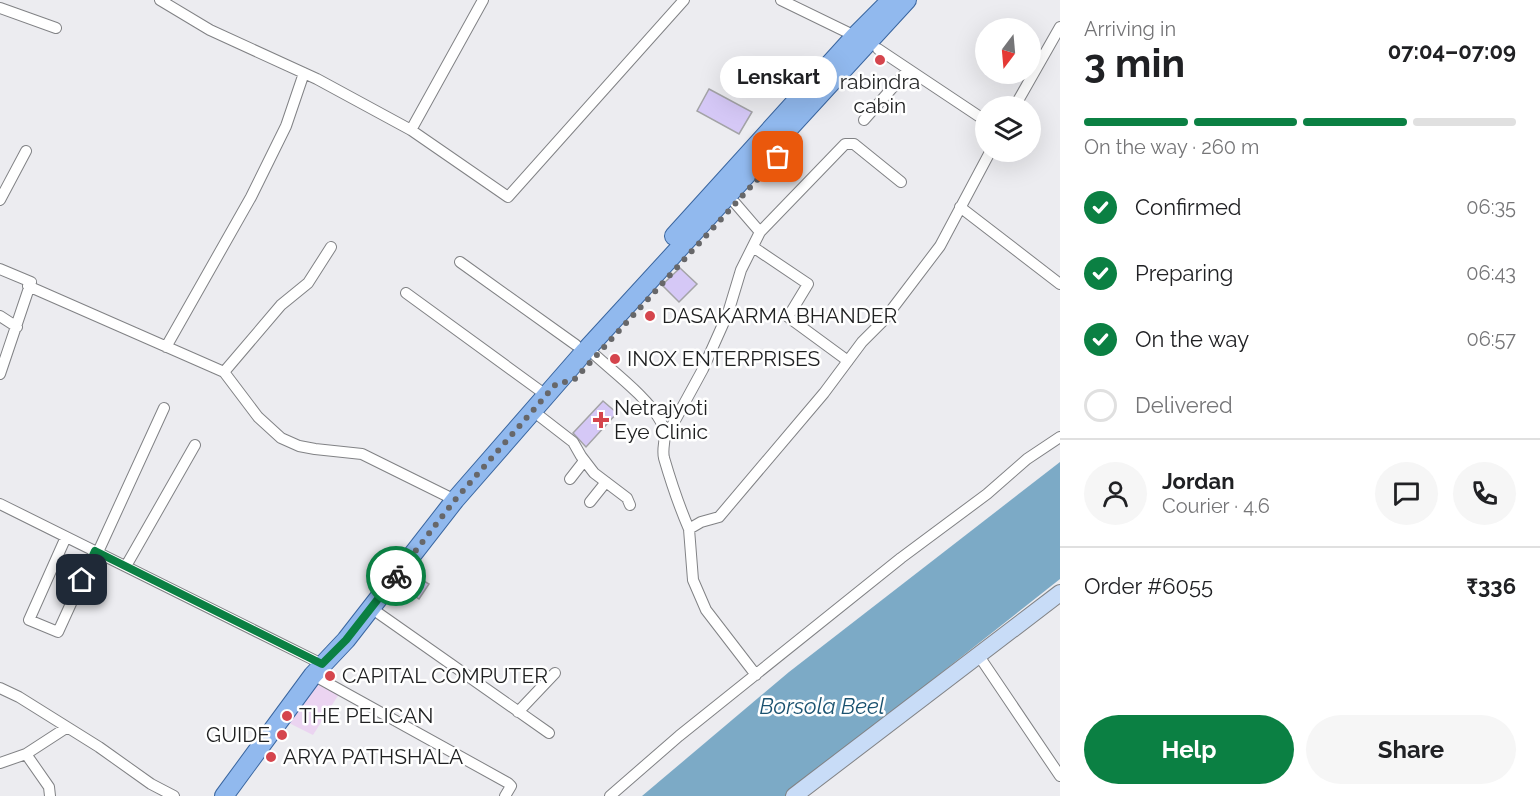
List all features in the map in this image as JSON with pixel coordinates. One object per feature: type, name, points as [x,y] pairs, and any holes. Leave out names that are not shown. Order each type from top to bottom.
[{"type":"main road","points":[[576,354],[714,189],[891,0]]},
{"type":"main road","points":[[224,796],[317,669],[346,640],[455,500],[551,389],[557,372],[907,0]]},
{"type":"main road","points":[[551,389],[574,380],[878,49],[920,0]]},
{"type":"street","points":[[160,0],[210,30],[303,73],[411,130],[508,197],[684,0]]},
{"type":"street","points":[[411,130],[483,0]]},
{"type":"street","points":[[781,0],[855,36]]},
{"type":"street","points":[[0,8],[56,28]]},
{"type":"street","points":[[1020,96],[1060,27]]},
{"type":"street","points":[[878,49],[975,114]]},
{"type":"street","points":[[864,120],[908,70]]},
{"type":"street","points":[[166,347],[251,197],[286,126],[303,73]]},
{"type":"street","points":[[756,675],[706,610],[693,580],[689,529],[676,499],[663,456],[666,436],[703,369],[728,313],[741,270],[760,232],[846,144],[854,144],[901,182]]},
{"type":"street","points":[[0,200],[26,152]]},
{"type":"street","points":[[689,529],[700,522],[719,517],[824,393],[862,342],[883,321],[940,246],[985,162]]},
{"type":"street","points":[[735,203],[760,232]]},
{"type":"street","points":[[960,207],[1060,284]]},
{"type":"street","points":[[224,372],[281,305],[308,283],[331,247]]},
{"type":"street","points":[[753,247],[808,284],[788,317],[848,361]]},
{"type":"street","points":[[460,262],[576,354]]},
{"type":"street","points":[[0,269],[31,282],[0,374]]},
{"type":"street","points":[[28,286],[224,372],[258,417],[281,438],[315,450],[362,453],[455,500]]},
{"type":"street","points":[[406,293],[551,389]]},
{"type":"street","points":[[0,316],[17,327]]},
{"type":"street","points":[[595,355],[645,402],[661,422],[666,436]]},
{"type":"street","points":[[66,537],[29,620],[58,632],[164,408]]},
{"type":"street","points":[[533,411],[573,442],[594,473],[627,498],[630,505]]},
{"type":"street","points":[[610,796],[679,736],[901,558],[987,494],[1027,459],[1060,437]]},
{"type":"street","points":[[126,567],[195,445]]},
{"type":"street","points":[[570,479],[584,460]]},
{"type":"street","points":[[590,502],[606,482]]},
{"type":"street","points":[[0,504],[126,567],[317,669],[508,783],[511,786],[505,796]]},
{"type":"street","points":[[794,796],[1060,593]]},
{"type":"street","points":[[371,608],[549,733]]},
{"type":"street","points":[[979,656],[1060,776]]},
{"type":"street","points":[[518,712],[555,674]]},
{"type":"street","points":[[0,688],[19,697],[99,747],[151,784],[174,796]]},
{"type":"street","points":[[0,764],[26,754],[66,728]]},
{"type":"street","points":[[26,754],[49,787],[50,796]]},
{"type":"shaded area","points":[[313,679],[339,694],[313,735],[283,720]]},
{"type":"water","name":"Borsola Beel","points":[[1060,462],[1060,579],[785,796],[642,796],[789,672]]},
{"type":"building","points":[[709,89],[752,112],[739,134],[697,111]]},
{"type":"building","points":[[680,268],[697,284],[679,302],[662,285]]},
{"type":"building","points":[[603,401],[617,413],[586,447],[573,433]]},
{"type":"building","points":[[412,574],[429,584],[419,599],[401,587]]},
{"type":"way so far","points":[[396,576],[455,500],[556,384],[574,380],[778,157]]},
{"type":"place","name":"rabindra cabin","points":[[880,60]]},
{"type":"place","name":"Lenskart","points":[[778,157]]},
{"type":"place","name":"DASAKARMA BHANDER","points":[[650,316]]},
{"type":"place","name":"INOX ENTERPRISES","points":[[615,359]]},
{"type":"place","name":"Netrajyoti Eye Clinic","points":[[601,420]]},
{"type":"place","name":"CAPITAL COMPUTER","points":[[330,676]]},
{"type":"place","name":"THE PELICAN","points":[[287,716]]},
{"type":"place","name":"GUIDE","points":[[282,735]]},
{"type":"place","name":"ARYA PATHSHALA","points":[[271,757]]},
{"type":"route","points":[[82,580],[95,551],[322,664],[346,640],[396,576]]}]
